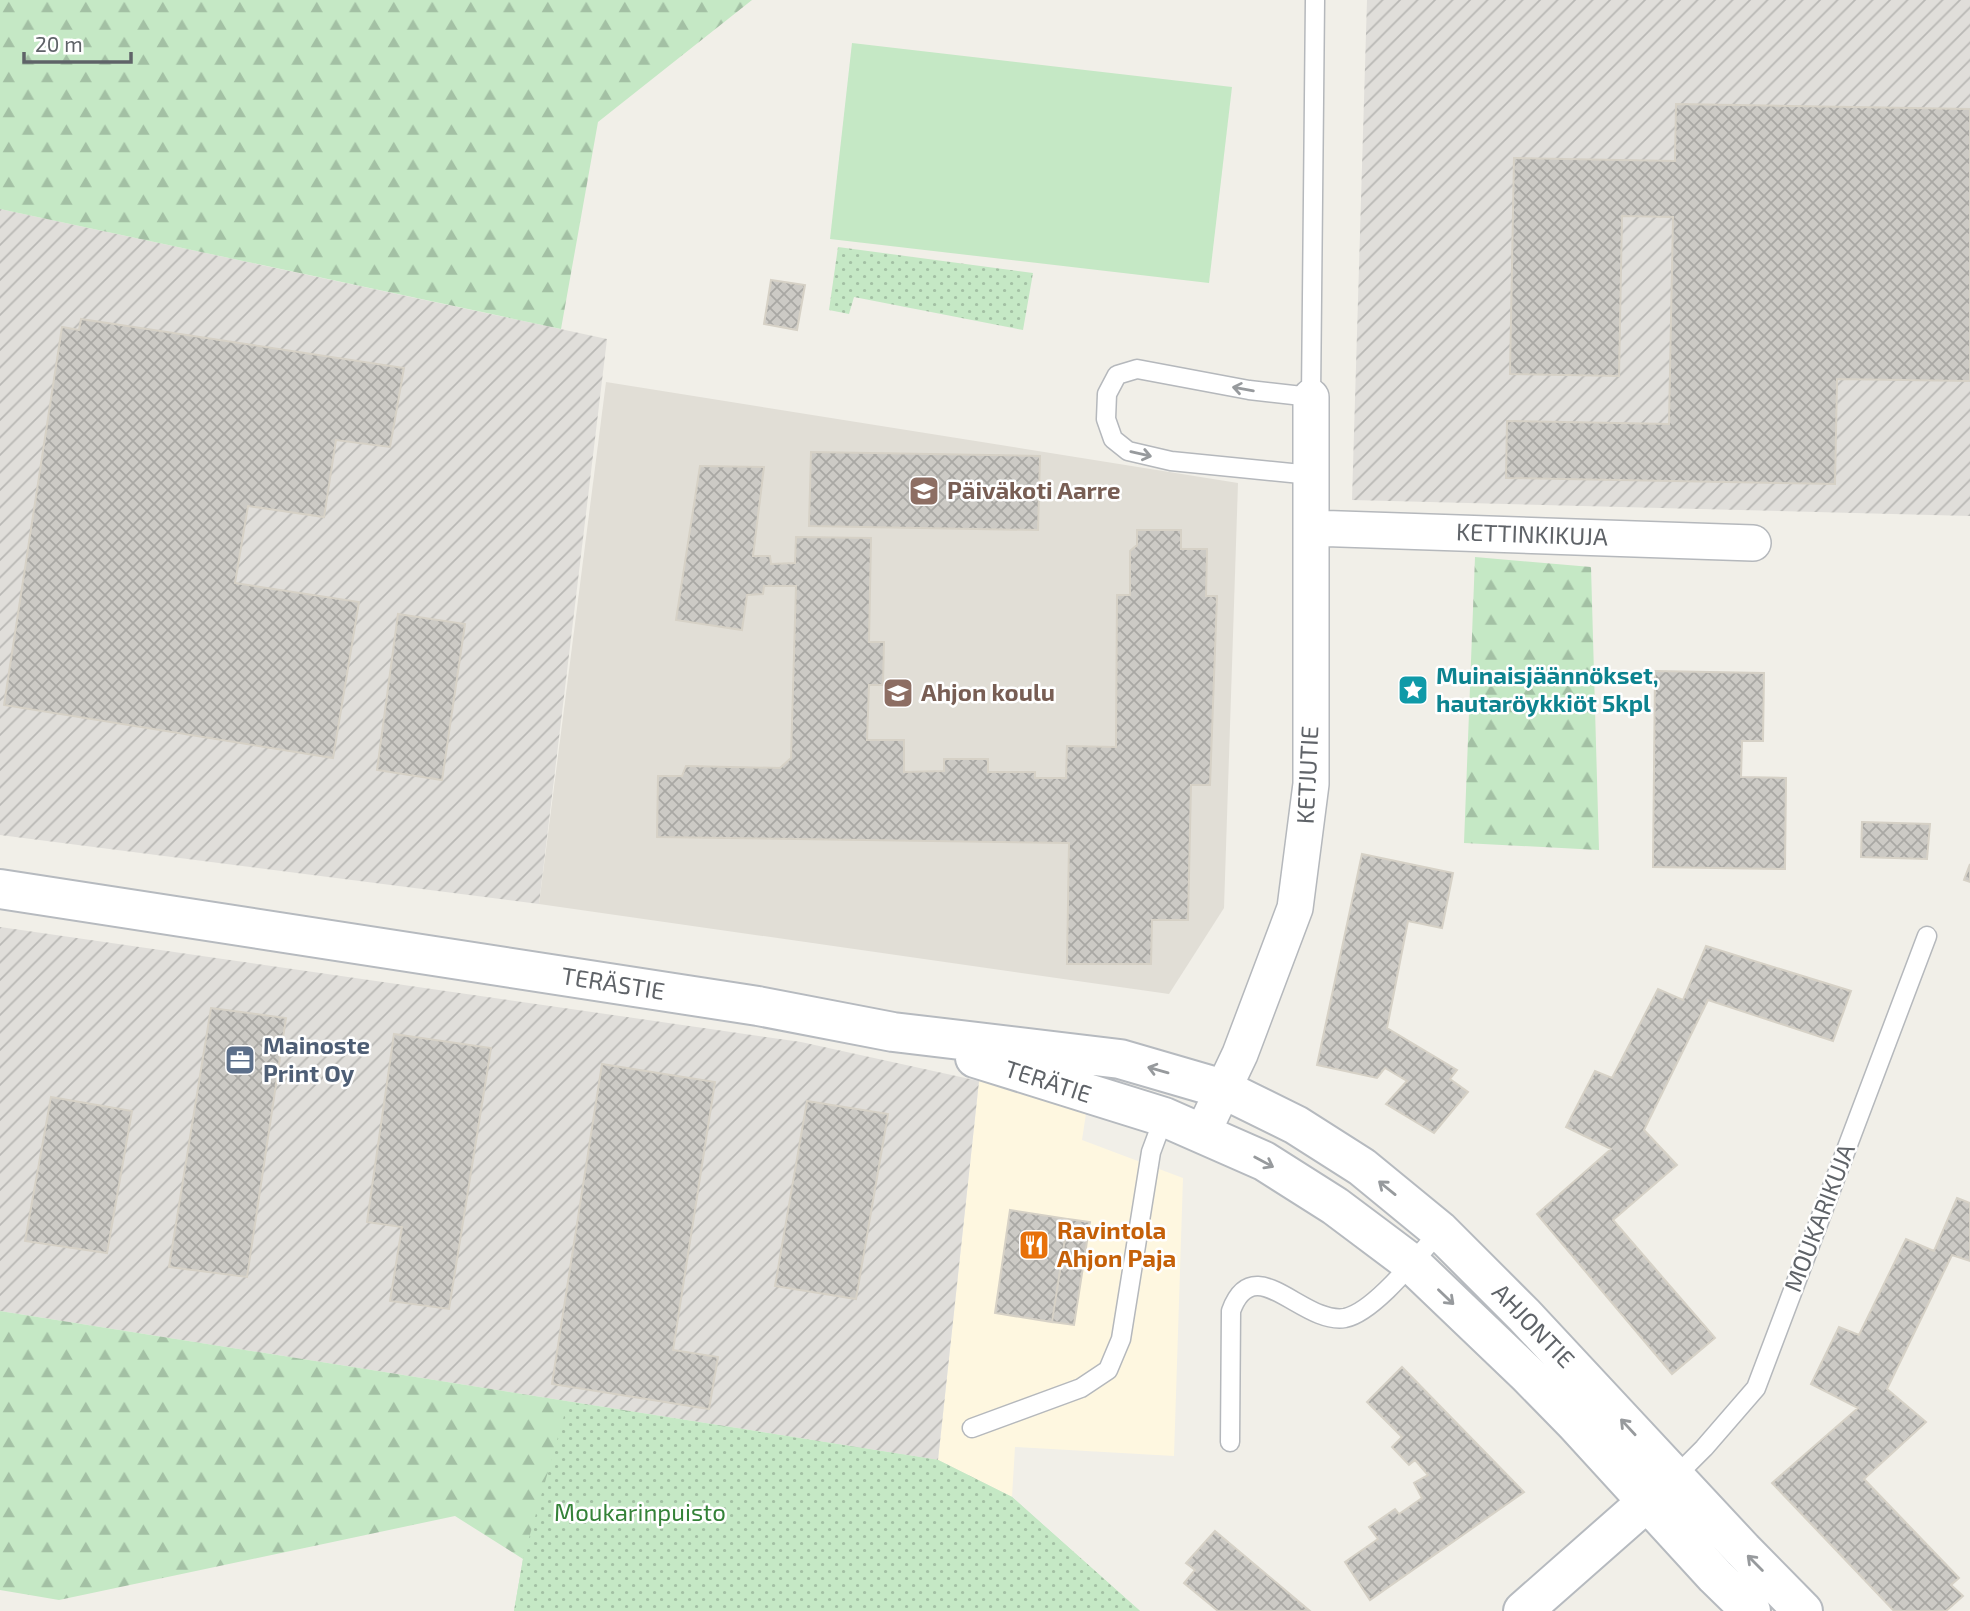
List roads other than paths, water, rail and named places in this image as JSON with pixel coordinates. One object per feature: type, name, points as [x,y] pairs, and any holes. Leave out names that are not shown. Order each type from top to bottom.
[{"type":"street","name":"KETJUTIE","points":[[1202,1134],[1240,1054],[1296,908],[1311,784],[1311,397]]},
{"type":"street","name":"KETTINKIKUJA","points":[[1311,528],[1753,543]]},
{"type":"street","name":"TERÄSTIE","points":[[0,889],[758,1006],[893,1032],[1120,1059],[1223,1088]]},
{"type":"street","name":"TERÄTIE","points":[[893,1032],[1164,1117],[1202,1134]]},
{"type":"street","name":"AHJONTIE","points":[[1223,1088],[1296,1125],[1362,1167],[1440,1231],[1524,1315],[1661,1489],[1715,1576],[1751,1611]]},
{"type":"street","name":"AHJONTIE","points":[[1202,1134],[1264,1161],[1335,1206],[1411,1263],[1527,1374],[1803,1611]]},
{"type":"street","points":[[1523,1611],[1661,1489]]},
{"type":"lane","points":[[1311,475],[1171,461],[1128,451],[1113,439],[1107,419],[1107,394],[1117,375],[1137,369],[1249,390],[1311,397],[1315,0]]},
{"type":"lane","name":"MOUKARIKUJA","points":[[1661,1489],[1704,1448],[1756,1388],[1927,936]]},
{"type":"lane","points":[[972,1428],[1081,1388],[1108,1370],[1121,1339],[1152,1152],[1164,1117]]},
{"type":"lane","points":[[1230,1442],[1231,1311],[1236,1298],[1245,1289],[1258,1285],[1272,1289],[1308,1311],[1329,1318],[1346,1318],[1371,1303],[1440,1231]]},
{"type":"place","name":"Päiväkoti Aarre","points":[[924,491]]},
{"type":"place","name":"Muinaisjäännökset, hautaröykkiöt 5kpl","points":[[1413,690]]},
{"type":"place","name":"Ahjon koulu","points":[[898,693]]},
{"type":"place","name":"Mainoste Print Oy","points":[[240,1060]]},
{"type":"place","name":"Ravintola Ahjon Paja","points":[[1034,1245]]},
{"type":"park label","name":"Moukarinpuisto","points":[[640,1513]]}]
